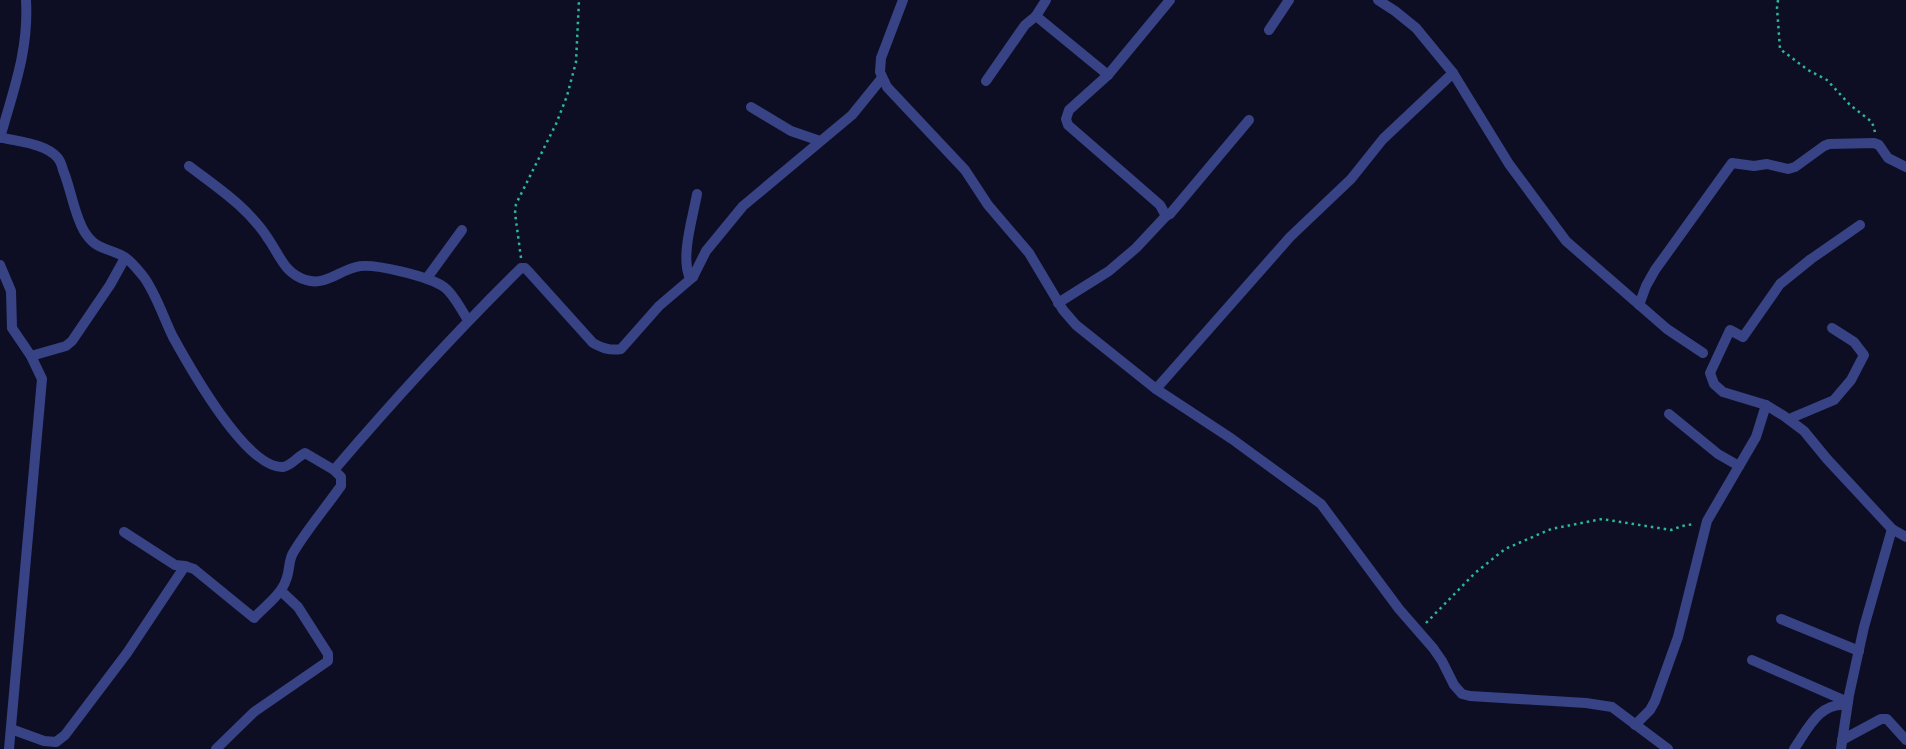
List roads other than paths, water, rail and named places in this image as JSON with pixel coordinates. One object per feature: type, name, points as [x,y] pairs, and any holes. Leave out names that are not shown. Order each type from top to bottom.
[{"type":"street","points":[[26,0],[27,24],[17,83],[1,134],[46,149],[58,158],[68,180],[82,229],[90,242],[133,263],[144,278],[173,336],[212,403],[252,451],[271,464],[282,467],[290,464],[298,456],[305,453],[340,474],[341,486],[309,527],[293,553],[286,581],[281,591],[254,618],[194,569],[175,565],[124,532]]},
{"type":"street","points":[[902,0],[881,58],[880,72],[882,78],[887,87],[965,170],[988,205],[1029,252],[1058,303],[1076,324],[1156,389],[1232,439],[1322,504],[1393,602],[1433,648],[1442,661],[1454,686],[1462,694],[1612,707],[1668,749]]},
{"type":"street","points":[[986,80],[1025,25],[1036,16],[1046,0]]},
{"type":"street","points":[[1166,216],[1160,205],[1068,125],[1066,119],[1069,110],[1108,75],[1170,0]]},
{"type":"street","points":[[1268,30],[1289,0]]},
{"type":"street","points":[[1378,0],[1396,11],[1416,28],[1452,73],[1509,164],[1566,241],[1667,329],[1703,353]]},
{"type":"street","points":[[1036,16],[1108,75]]},
{"type":"street","points":[[1156,389],[1290,237],[1351,179],[1383,140],[1452,73]]},
{"type":"street","points":[[334,470],[405,387],[468,320],[522,268],[529,272],[593,343],[614,350],[626,345],[659,306],[693,278],[706,251],[743,206],[852,115],[882,78]]},
{"type":"street","points":[[751,107],[791,131],[820,141]]},
{"type":"street","points":[[1058,303],[1109,271],[1136,248],[1170,214],[1249,120]]},
{"type":"street","points":[[1639,305],[1646,286],[1655,270],[1732,163],[1754,166],[1767,164],[1788,169],[1830,144],[1874,143],[1879,145],[1888,158],[1906,167]]},
{"type":"street","points":[[189,166],[222,190],[252,216],[270,240],[283,265],[294,274],[306,280],[316,282],[331,279],[356,267],[368,265],[427,278],[446,288],[468,320]]},
{"type":"street","points":[[693,278],[689,276],[687,270],[686,252],[697,194]]},
{"type":"street","points":[[1860,225],[1811,259],[1780,284],[1743,338],[1730,330],[1710,373],[1714,384],[1723,392],[1766,405],[1804,430],[1826,459],[1892,529],[1906,537]]},
{"type":"street","points":[[427,278],[462,230]]},
{"type":"street","points":[[31,356],[66,346],[72,341],[110,285],[125,258]]},
{"type":"street","points":[[0,265],[11,291],[12,328],[31,356],[42,379],[9,749]]},
{"type":"street","points":[[1789,419],[1834,400],[1851,380],[1864,355],[1854,342],[1832,328]]},
{"type":"street","points":[[1634,725],[1650,710],[1655,701],[1678,637],[1707,522],[1756,437],[1766,405]]},
{"type":"street","points":[[1668,414],[1718,454],[1739,466]]},
{"type":"street","points":[[1842,745],[1859,651],[1892,529]]},
{"type":"street","points":[[11,730],[44,741],[56,742],[65,735],[127,653],[185,566]]},
{"type":"street","points":[[216,749],[254,712],[328,661],[328,654],[298,607],[281,591]]},
{"type":"street","points":[[1781,619],[1859,651]]},
{"type":"street","points":[[1752,660],[1848,704]]},
{"type":"street","points":[[1794,749],[1815,718],[1826,708],[1839,704],[1848,704]]},
{"type":"street","points":[[1842,745],[1881,719],[1888,719],[1906,740]]}]
